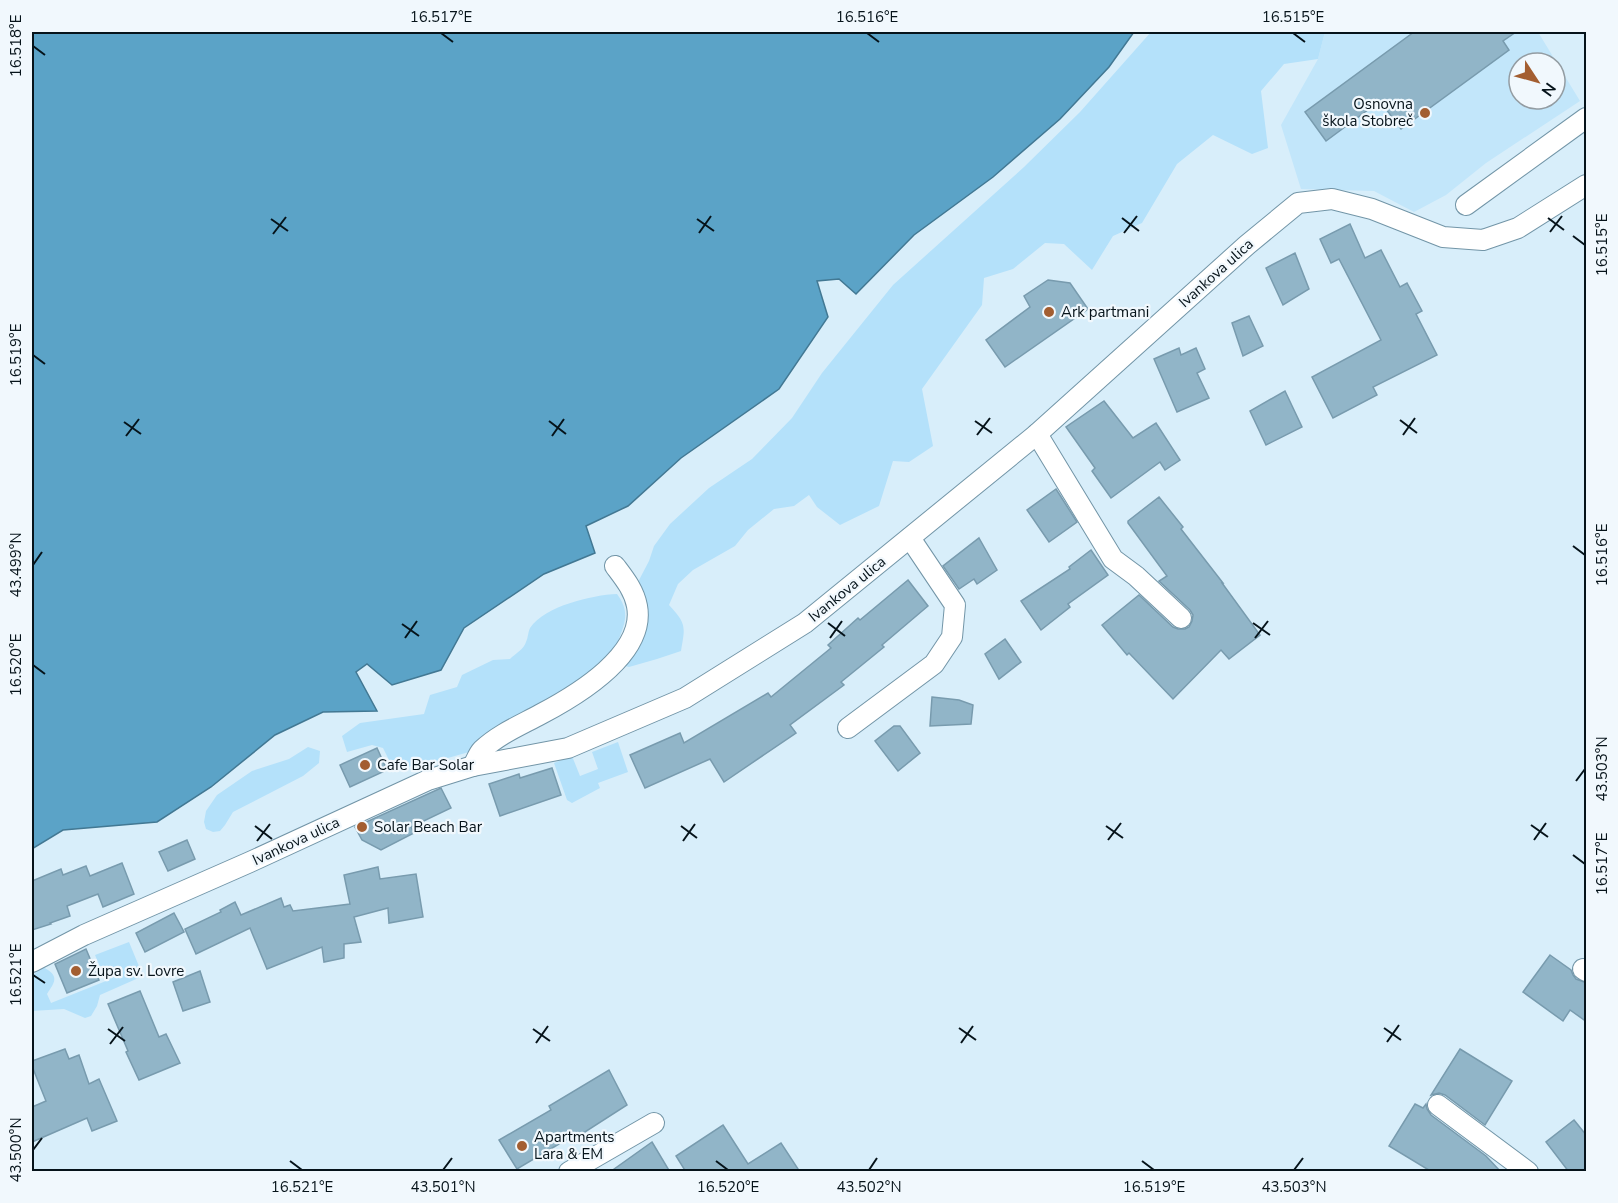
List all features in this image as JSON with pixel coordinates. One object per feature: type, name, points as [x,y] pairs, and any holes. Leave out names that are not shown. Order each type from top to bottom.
[{"type":"street","points":[[1466,205],[1587,118]]},
{"type":"street","name":"Ivankova ulica","points":[[32,962],[84,935],[428,780],[473,766],[568,748],[685,698],[805,623],[1037,434],[1246,245],[1298,203],[1332,199],[1372,209],[1443,237],[1483,240],[1518,228],[1587,185]]},
{"type":"street","points":[[1037,434],[1113,559],[1136,576],[1181,618]]},
{"type":"street","points":[[848,728],[934,664],[952,637],[955,605],[910,538]]},
{"type":"street","points":[[473,766],[480,751],[502,735],[584,687],[613,665],[624,651],[636,626],[638,609],[634,595],[615,566]]},
{"type":"street","points":[[1438,1105],[1528,1172]]},
{"type":"street","points":[[569,1172],[654,1123]]},
{"type":"shaded area","points":[[32,32],[1134,32],[1109,67],[1060,119],[993,177],[914,235],[856,294],[839,279],[817,281],[828,317],[779,389],[681,458],[628,506],[586,526],[595,553],[544,574],[464,628],[441,670],[392,685],[367,664],[356,672],[377,711],[323,712],[275,735],[211,787],[157,822],[63,830],[32,849]]},
{"type":"shaded area","points":[[1151,32],[1325,32],[1318,59],[1284,64],[1261,91],[1268,148],[1252,154],[1213,135],[1177,164],[1142,223],[1113,236],[1092,270],[1064,244],[1045,243],[1013,269],[984,278],[982,305],[922,389],[933,446],[909,462],[893,461],[879,506],[840,525],[817,507],[809,495],[794,506],[774,509],[748,530],[735,546],[693,570],[678,584],[669,605],[682,622],[681,651],[629,667],[606,661],[508,741],[423,765],[393,768],[383,748],[372,745],[347,752],[342,736],[360,723],[424,714],[430,695],[457,687],[462,675],[493,660],[510,659],[523,647],[530,628],[537,620],[570,603],[617,594],[624,609],[625,622],[615,650],[627,651],[638,582],[654,546],[670,524],[709,488],[752,459],[792,418],[822,373],[893,285],[1024,167],[1080,112]]},
{"type":"shaded area","name":"Osnovna škola Stobreč","points":[[1325,32],[1538,32],[1550,51],[1507,51],[1507,111],[1565,111],[1486,163],[1446,195],[1414,212],[1374,191],[1301,189],[1281,125],[1318,59]]},
{"type":"shaded area","name":"Osnovna škola Stobreč","points":[[1567,80],[1580,101],[1567,110]]},
{"type":"shaded area","points":[[618,742],[628,772],[598,783],[600,788],[572,803],[567,800],[554,763],[572,756],[580,776],[598,769],[592,752]]},
{"type":"shaded area","points":[[308,747],[320,751],[319,763],[303,776],[233,812],[220,831],[213,832],[206,829],[204,822],[206,811],[217,795],[252,771],[289,759]]},
{"type":"shaded area","points":[[129,942],[143,976],[100,995],[91,1016],[85,1018],[64,1009],[32,1011],[32,976],[43,967],[54,976],[54,983],[47,994],[51,1003],[106,981],[95,955]]},
{"type":"building","name":"Osnovna škola Stobreč","points":[[1414,32],[1516,32],[1503,41],[1509,50],[1401,129],[1380,101],[1326,141],[1305,112]]},
{"type":"building","points":[[1350,224],[1365,258],[1381,250],[1400,287],[1407,283],[1422,311],[1416,314],[1437,355],[1373,387],[1377,395],[1333,418],[1312,377],[1381,340],[1339,259],[1331,263],[1320,239]]},
{"type":"building","points":[[1295,253],[1309,289],[1283,305],[1266,268]]},
{"type":"building","points":[[1048,280],[1070,283],[1088,309],[1005,367],[986,340],[1030,307],[1024,296]]},
{"type":"building","points":[[1249,316],[1263,346],[1243,356],[1232,323]]},
{"type":"building","points":[[1179,348],[1181,355],[1196,348],[1205,369],[1197,373],[1209,398],[1177,412],[1154,359]]},
{"type":"building","points":[[1285,391],[1302,427],[1266,445],[1250,411]]},
{"type":"building","points":[[1104,401],[1133,438],[1156,423],[1180,460],[1165,470],[1160,462],[1111,498],[1092,471],[1095,468],[1066,427]]},
{"type":"building","points":[[1056,489],[1077,522],[1049,542],[1027,510]]},
{"type":"building","points":[[1159,497],[1260,635],[1229,659],[1221,650],[1173,699],[1129,653],[1127,655],[1102,625],[1139,595],[1173,627],[1185,629],[1192,621],[1193,615],[1190,610],[1159,581],[1167,576],[1128,523]]},
{"type":"building","points":[[979,538],[997,570],[977,584],[974,579],[959,589],[943,566]]},
{"type":"building","points":[[1091,550],[1108,575],[1068,604],[1070,607],[1041,630],[1021,601],[1070,569],[1069,567]]},
{"type":"building","points":[[908,580],[928,606],[882,645],[884,647],[841,682],[844,685],[790,725],[796,733],[724,782],[710,759],[645,788],[630,755],[680,733],[684,743],[768,693],[771,697],[831,648],[828,645],[858,618],[860,620]]},
{"type":"building","points":[[1005,639],[1021,662],[999,679],[985,654]]},
{"type":"building","points":[[932,697],[959,700],[973,705],[971,724],[930,726]]},
{"type":"building","points":[[894,726],[900,726],[920,753],[898,771],[875,741]]},
{"type":"building","points":[[377,748],[387,770],[350,787],[340,765]]},
{"type":"building","points":[[552,768],[561,795],[500,816],[489,784],[519,774],[520,778]]},
{"type":"building","points":[[441,788],[451,808],[411,827],[414,833],[381,850],[362,840],[355,827]]},
{"type":"building","points":[[187,840],[195,859],[168,871],[159,852]]},
{"type":"building","points":[[122,863],[134,894],[103,907],[98,894],[67,906],[70,916],[32,930],[32,881],[61,869],[63,875],[86,866],[90,876]]},
{"type":"building","points":[[378,867],[380,879],[416,874],[423,917],[389,923],[388,908],[354,917],[361,942],[344,944],[344,958],[324,962],[322,947],[267,969],[250,928],[196,954],[185,929],[221,912],[220,910],[235,902],[241,915],[281,898],[284,907],[290,905],[293,911],[350,904],[344,875]]},
{"type":"building","points":[[174,913],[184,932],[145,952],[136,933]]},
{"type":"building","name":"Župa sv. Lovre","points":[[86,949],[99,980],[67,993],[55,964]]},
{"type":"building","points":[[1550,955],[1571,970],[1576,979],[1587,983],[1587,1022],[1570,1010],[1563,1021],[1523,992]]},
{"type":"building","points":[[200,971],[210,1002],[183,1011],[173,982]]},
{"type":"building","points":[[140,991],[159,1037],[166,1034],[180,1063],[139,1080],[108,1004]]},
{"type":"building","points":[[65,1049],[69,1059],[79,1055],[89,1084],[99,1079],[117,1121],[92,1131],[87,1118],[32,1142],[32,1107],[46,1101],[32,1061]]},
{"type":"building","points":[[1460,1049],[1512,1081],[1485,1125],[1445,1095],[1439,1093],[1431,1095]]},
{"type":"building","points":[[609,1070],[627,1105],[571,1141],[569,1138],[517,1169],[499,1140],[551,1110],[549,1106]]},
{"type":"building","points":[[1415,1104],[1423,1108],[1426,1104],[1431,1115],[1486,1156],[1501,1172],[1432,1172],[1389,1146]]},
{"type":"building","points":[[1574,1120],[1587,1136],[1587,1167],[1581,1172],[1569,1172],[1546,1142]]},
{"type":"building","points":[[723,1125],[748,1164],[781,1143],[800,1172],[686,1172],[676,1156]]},
{"type":"building","points":[[652,1142],[670,1172],[610,1172]]},
{"type":"place","name":"Osnovna škola Stobreč","points":[[1425,113]]},
{"type":"place","name":"Ark partmani","points":[[1049,312]]},
{"type":"place","name":"Cafe Bar Solar","points":[[365,765]]},
{"type":"place","name":"Solar Beach Bar","points":[[362,827]]},
{"type":"place","name":"Župa sv. Lovre","points":[[76,971]]},
{"type":"place","name":"Apartments Lara & EM","points":[[522,1146]]}]
